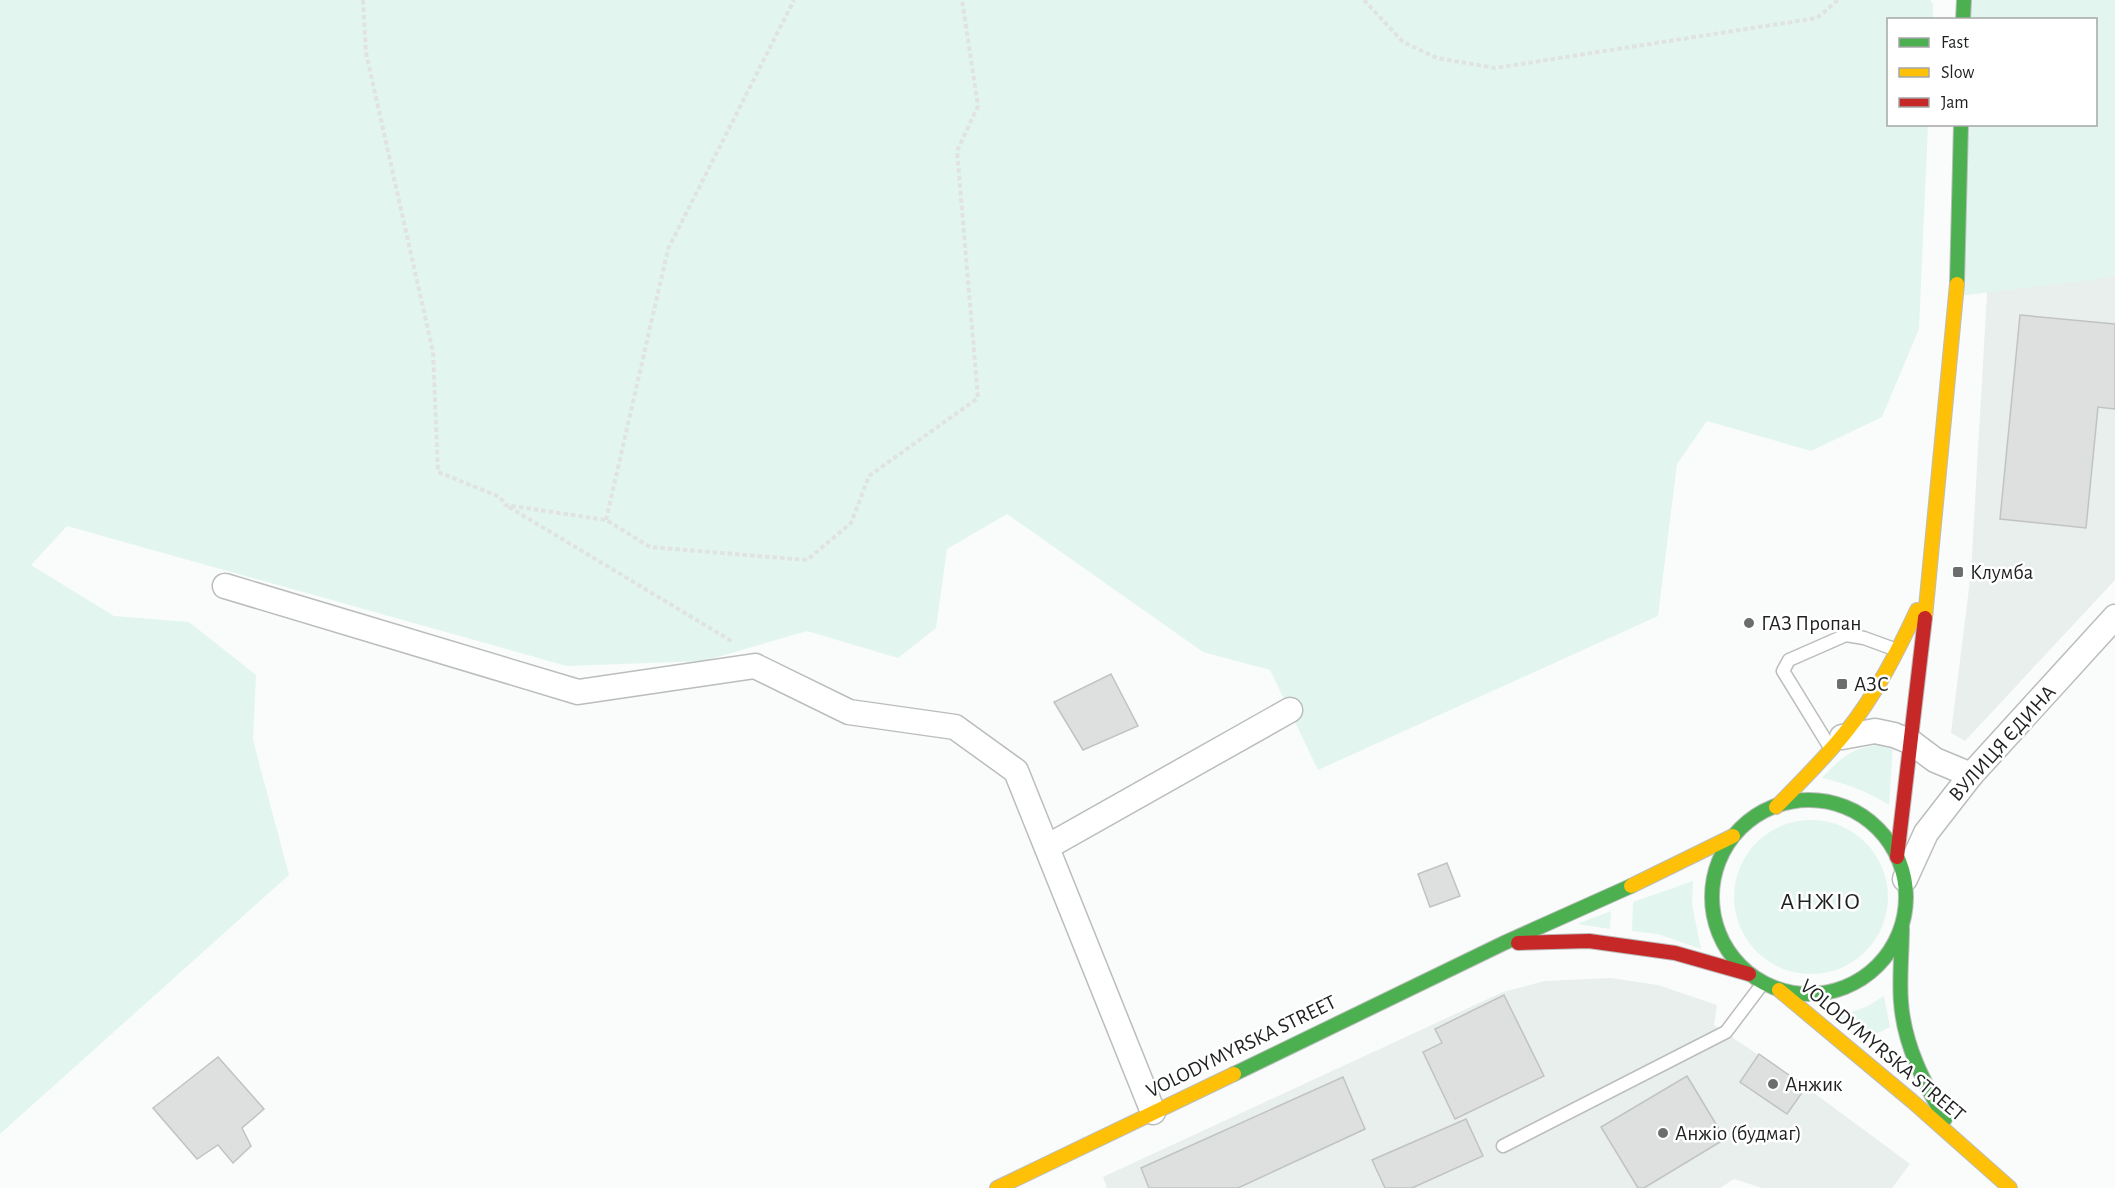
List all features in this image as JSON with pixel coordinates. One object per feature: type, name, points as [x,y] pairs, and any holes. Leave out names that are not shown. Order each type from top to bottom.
[{"type":"street","points":[[1963,18],[1964,0]]},
{"type":"street","points":[[1901,868],[1882,832],[1859,814],[1833,803],[1804,800],[1776,807],[1752,817],[1733,836],[1717,868],[1712,897],[1716,926],[1729,952],[1749,974],[1762,983],[1779,990],[1810,995],[1840,990],[1867,975],[1888,954],[1902,926],[1906,903],[1901,868],[1911,742],[1957,296],[1961,126]]},
{"type":"street","points":[[1776,807],[1837,743],[1882,681],[1929,584]]},
{"type":"street","points":[[225,586],[578,692],[755,666],[849,712],[955,727],[1016,771],[1153,1112]]},
{"type":"street","name":"ВУЛИЦЯ ЄДИНА","points":[[1901,868],[1971,775],[2115,617]]},
{"type":"street","points":[[1047,847],[1290,710]]},
{"type":"street","points":[[1837,743],[1875,731],[1894,735],[1911,742],[1935,760],[1971,775]]},
{"type":"street","name":"VOLODYMYRSKA STREET","points":[[1002,1187],[1504,943],[1669,869],[1733,836]]},
{"type":"street","name":"VOLODYMYRSKA STREET","points":[[1902,926],[1901,1005],[1911,1052],[1931,1096],[1959,1142]]},
{"type":"street","name":"VOLODYMYRSKA STREET","points":[[1504,943],[1589,941],[1675,953],[1749,974]]},
{"type":"street","name":"VOLODYMYRSKA STREET","points":[[1779,990],[1863,1057],[2010,1188]]},
{"type":"lane","points":[[1837,743],[1783,671],[1789,660],[1846,635],[1864,638],[1898,650]]},
{"type":"lane","points":[[1503,1146],[1726,1032],[1762,983]]},
{"type":"path","points":[[363,0],[366,53],[433,352],[438,472],[500,497],[505,505],[738,645]]},
{"type":"path","points":[[606,520],[668,249],[794,0]]},
{"type":"path","points":[[505,505],[606,520],[650,547],[807,560],[851,524],[869,476],[978,398],[957,151],[978,106],[962,0]]},
{"type":"path","points":[[1364,0],[1403,42],[1437,58],[1495,68],[1817,18],[1838,0]]},
{"type":"shaded area","points":[[0,0],[1930,0],[1933,4],[1933,18],[1887,18],[1887,126],[1928,126],[1919,329],[1882,417],[1811,451],[1707,421],[1677,464],[1658,616],[1318,770],[1270,670],[1203,652],[1007,514],[947,549],[936,628],[898,658],[807,631],[704,661],[567,666],[67,526],[31,565],[114,616],[189,622],[256,675],[253,740],[289,875],[0,1134]]},
{"type":"shaded area","points":[[1964,0],[2115,0],[2115,276],[1957,296],[1961,126],[2097,126],[2097,18],[1963,18]]},
{"type":"shaded area","points":[[1992,206],[2115,264],[2115,580],[1965,741],[1951,733],[1971,572]]},
{"type":"shaded area","points":[[1884,744],[1893,746],[1889,805],[1857,788],[1822,778],[1836,764],[1856,750]]},
{"type":"shaded area","points":[[1811,820],[1840,826],[1854,833],[1865,843],[1875,854],[1882,868],[1888,897],[1882,926],[1875,940],[1865,951],[1854,961],[1840,968],[1811,974],[1782,968],[1768,961],[1757,951],[1747,940],[1740,926],[1734,897],[1740,868],[1747,854],[1757,843],[1768,833],[1782,826]]},
{"type":"shaded area","points":[[1693,881],[1692,904],[1701,949],[1658,934],[1632,931],[1633,902]]},
{"type":"shaded area","points":[[1611,911],[1610,929],[1577,924]]},
{"type":"shaded area","points":[[1611,978],[1658,985],[1717,1005],[1714,1025],[1806,1087],[1910,1164],[1892,1188],[1762,1188],[1734,1179],[1720,1188],[1107,1188],[1103,1177],[1503,992],[1545,981]]},
{"type":"shaded area","points":[[1884,996],[1890,1027],[1866,1039],[1839,1017],[1868,1006]]},
{"type":"building","points":[[2020,315],[2115,324],[2115,409],[2098,407],[2086,528],[2000,519]]},
{"type":"building","points":[[1111,674],[1138,726],[1083,750],[1054,702]]},
{"type":"building","points":[[1447,863],[1460,896],[1430,907],[1418,874]]},
{"type":"building","points":[[1504,995],[1544,1076],[1455,1119],[1423,1052],[1442,1043],[1435,1029]]},
{"type":"building","name":"Анжик","points":[[1759,1054],[1806,1087],[1787,1114],[1740,1082]]},
{"type":"building","points":[[218,1057],[264,1109],[242,1128],[251,1146],[233,1163],[218,1145],[197,1159],[153,1108]]},
{"type":"building","name":"Анжіо (будмаг)","points":[[1687,1076],[1725,1139],[1644,1188],[1638,1188],[1601,1127]]},
{"type":"building","points":[[1343,1077],[1365,1129],[1238,1188],[1149,1188],[1141,1168]]},
{"type":"building","points":[[1466,1119],[1483,1156],[1412,1188],[1385,1188],[1372,1160]]},
{"type":"traffic: fast","points":[[1963,18],[1964,0]]},
{"type":"traffic: fast","points":[[1957,284],[1961,126]]},
{"type":"traffic: fast","points":[[1809,800],[1828,802],[1846,808],[1870,822],[1884,836],[1898,860],[1904,878],[1906,897],[1904,916],[1898,934],[1884,958],[1870,972],[1846,986],[1828,992],[1809,994],[1790,992],[1772,986],[1748,972],[1734,958],[1720,934],[1714,916],[1712,897],[1714,878],[1720,860],[1734,836],[1748,822],[1772,808],[1790,802],[1809,800]]},
{"type":"traffic: fast","points":[[1234,1074],[1504,943],[1631,886]]},
{"type":"traffic: fast","points":[[1902,928],[1900,993],[1906,1033],[1916,1063],[1945,1119]]},
{"type":"traffic: slow","points":[[1925,618],[1957,284]]},
{"type":"traffic: slow","points":[[1776,807],[1820,762],[1856,719],[1885,674],[1917,610]]},
{"type":"traffic: slow","points":[[1631,886],[1733,836]]},
{"type":"traffic: slow","points":[[1779,990],[1912,1101],[2010,1188]]},
{"type":"traffic: slow","points":[[997,1188],[1234,1074]]},
{"type":"traffic: jam","points":[[1897,857],[1925,618]]},
{"type":"traffic: jam","points":[[1518,943],[1589,941],[1675,953],[1749,974]]},
{"type":"place","name":"Клумба","points":[[1958,572]]},
{"type":"place","name":"ГАЗ Пропан","points":[[1749,623]]},
{"type":"place","name":"АЗС","points":[[1842,684]]},
{"type":"place","name":"Анжик","points":[[1773,1084]]},
{"type":"place","name":"Анжіо (будмаг)","points":[[1663,1133]]},
{"type":"district","name":"АНЖІО","points":[[1821,901]]}]
